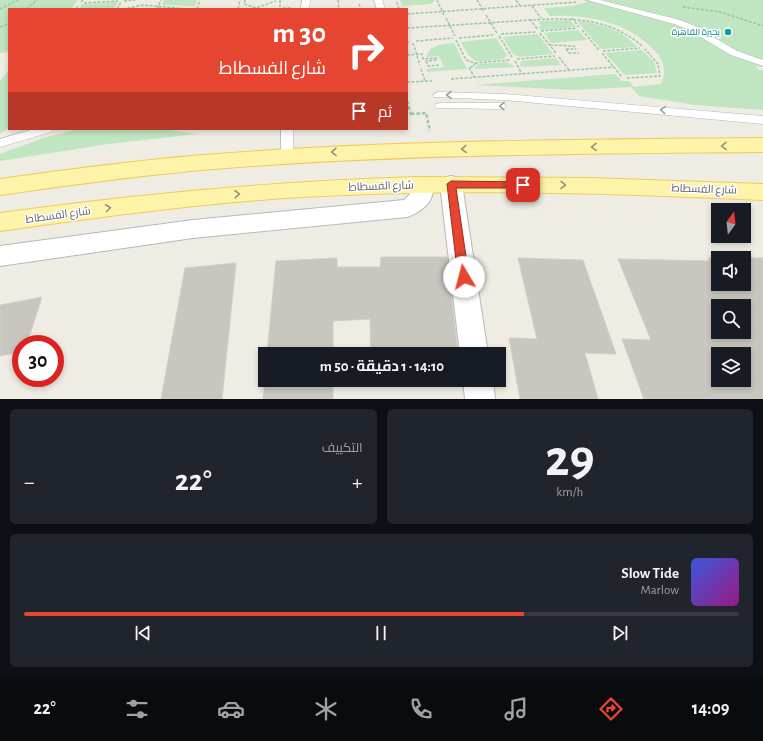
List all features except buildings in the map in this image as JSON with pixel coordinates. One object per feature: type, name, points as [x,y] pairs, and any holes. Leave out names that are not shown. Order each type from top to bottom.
[{"type":"main road","points":[[0,187],[108,172],[287,155],[434,149],[763,145]]},
{"type":"main road","name":"شارع الفسطاط","points":[[0,222],[225,195],[422,185],[595,186],[763,192]]},
{"type":"street","points":[[451,184],[473,347]]},
{"type":"street","points":[[0,256],[193,229],[406,208],[420,199],[422,185]]},
{"type":"street","points":[[479,387],[480,399]]},
{"type":"lane","points":[[591,0],[649,14],[685,25],[734,53],[763,63]]},
{"type":"lane","points":[[763,120],[504,97],[439,100],[763,128]]},
{"type":"lane","points":[[4,141],[20,130]]},
{"type":"lane","points":[[4,141],[43,130]]},
{"type":"lane","points":[[286,130],[287,155]]},
{"type":"path","points":[[0,9],[14,0],[18,0]]},
{"type":"path","points":[[27,8],[37,0]]},
{"type":"path","points":[[124,1],[135,0]]},
{"type":"path","points":[[158,6],[161,0]]},
{"type":"path","points":[[245,0],[244,4],[252,8],[266,7],[276,1]]},
{"type":"path","points":[[280,0],[280,7]]},
{"type":"path","points":[[438,0],[444,15]]},
{"type":"path","points":[[476,0],[484,12]]},
{"type":"path","points":[[516,0],[521,7]]},
{"type":"path","points":[[82,2],[118,1]]},
{"type":"path","points":[[118,8],[121,2]]},
{"type":"path","points":[[397,2],[399,8]]},
{"type":"path","points":[[408,14],[580,2]]},
{"type":"path","points":[[77,8],[79,4]]},
{"type":"path","points":[[360,4],[361,8]]},
{"type":"path","points":[[127,8],[138,5],[178,8]]},
{"type":"path","points":[[532,6],[542,18]]},
{"type":"path","points":[[649,14],[670,8],[699,8],[720,12],[763,26]]},
{"type":"path","points":[[486,15],[497,33]]},
{"type":"path","points":[[416,41],[454,37],[446,18]]},
{"type":"path","points":[[408,28],[542,18],[572,18],[598,22],[634,37],[641,47],[602,52],[622,77]]},
{"type":"path","points":[[517,59],[555,54],[541,32],[578,27],[572,18]]},
{"type":"path","points":[[512,57],[500,35],[537,31],[530,19]]},
{"type":"path","points":[[582,30],[599,50]]},
{"type":"path","points":[[459,38],[494,35]]},
{"type":"path","points":[[456,40],[466,60],[475,63],[510,60]]},
{"type":"path","points":[[413,43],[420,65]]},
{"type":"path","points":[[550,45],[574,46],[576,49],[566,49],[569,53],[579,53]]},
{"type":"path","points":[[627,78],[660,76],[658,62],[645,49]]},
{"type":"path","points":[[408,55],[422,54],[424,59],[436,58],[437,60],[426,61],[428,66],[439,65]]},
{"type":"path","points":[[559,57],[569,71]]},
{"type":"path","points":[[515,61],[522,74]]},
{"type":"path","points":[[474,77],[469,67],[474,66],[475,63]]},
{"type":"path","points":[[446,80],[614,67]]},
{"type":"path","points":[[421,69],[425,81]]},
{"type":"path","points":[[408,82],[439,80]]},
{"type":"path","points":[[408,105],[411,114],[426,113],[434,149]]},
{"type":"green space","points":[[0,0],[78,0],[72,8],[8,8],[8,52],[0,53]]},
{"type":"green space","points":[[164,0],[197,0],[195,6],[162,5]]},
{"type":"green space","points":[[400,0],[435,1],[431,4],[402,6]]},
{"type":"green space","points":[[584,0],[763,0],[763,67],[755,66],[759,70],[763,70],[763,110],[695,105],[639,96],[631,87],[574,90],[475,85],[615,74],[622,81],[629,81],[634,87],[661,84],[664,75],[664,67],[661,59],[645,41],[633,33],[607,22],[593,19],[550,16],[544,8],[572,6],[587,2]]},
{"type":"green space","points":[[118,2],[115,8],[80,8],[82,4]]},
{"type":"green space","points":[[570,20],[576,27],[541,30],[539,27],[541,25],[539,21]]},
{"type":"green space","points":[[577,21],[610,28],[624,36],[637,47],[601,49]]},
{"type":"green space","points":[[578,30],[587,40],[551,43],[544,33]]},
{"type":"green space","points":[[538,34],[553,54],[520,57],[513,54],[503,37]]},
{"type":"green space","points":[[496,38],[507,55],[503,59],[477,61],[469,56],[461,42]]},
{"type":"green space","points":[[454,43],[467,69],[427,72],[426,69],[444,67],[439,56],[426,57],[430,49],[439,45]]},
{"type":"green space","points":[[642,50],[654,62],[657,73],[625,75],[605,53]]},
{"type":"green space","points":[[556,58],[561,65],[521,67],[520,64],[522,61]]},
{"type":"green space","points":[[507,62],[515,67],[474,69],[478,64]]},
{"type":"green space","points":[[8,71],[8,129],[0,134],[0,81]]},
{"type":"green space","points":[[74,130],[169,130],[197,134],[108,144],[0,161],[0,154],[43,138]]},
{"type":"place","name":"بحيرة القاهرة","points":[[728,32]]},
{"type":"route","points":[[464,277],[451,184],[523,185]]}]
